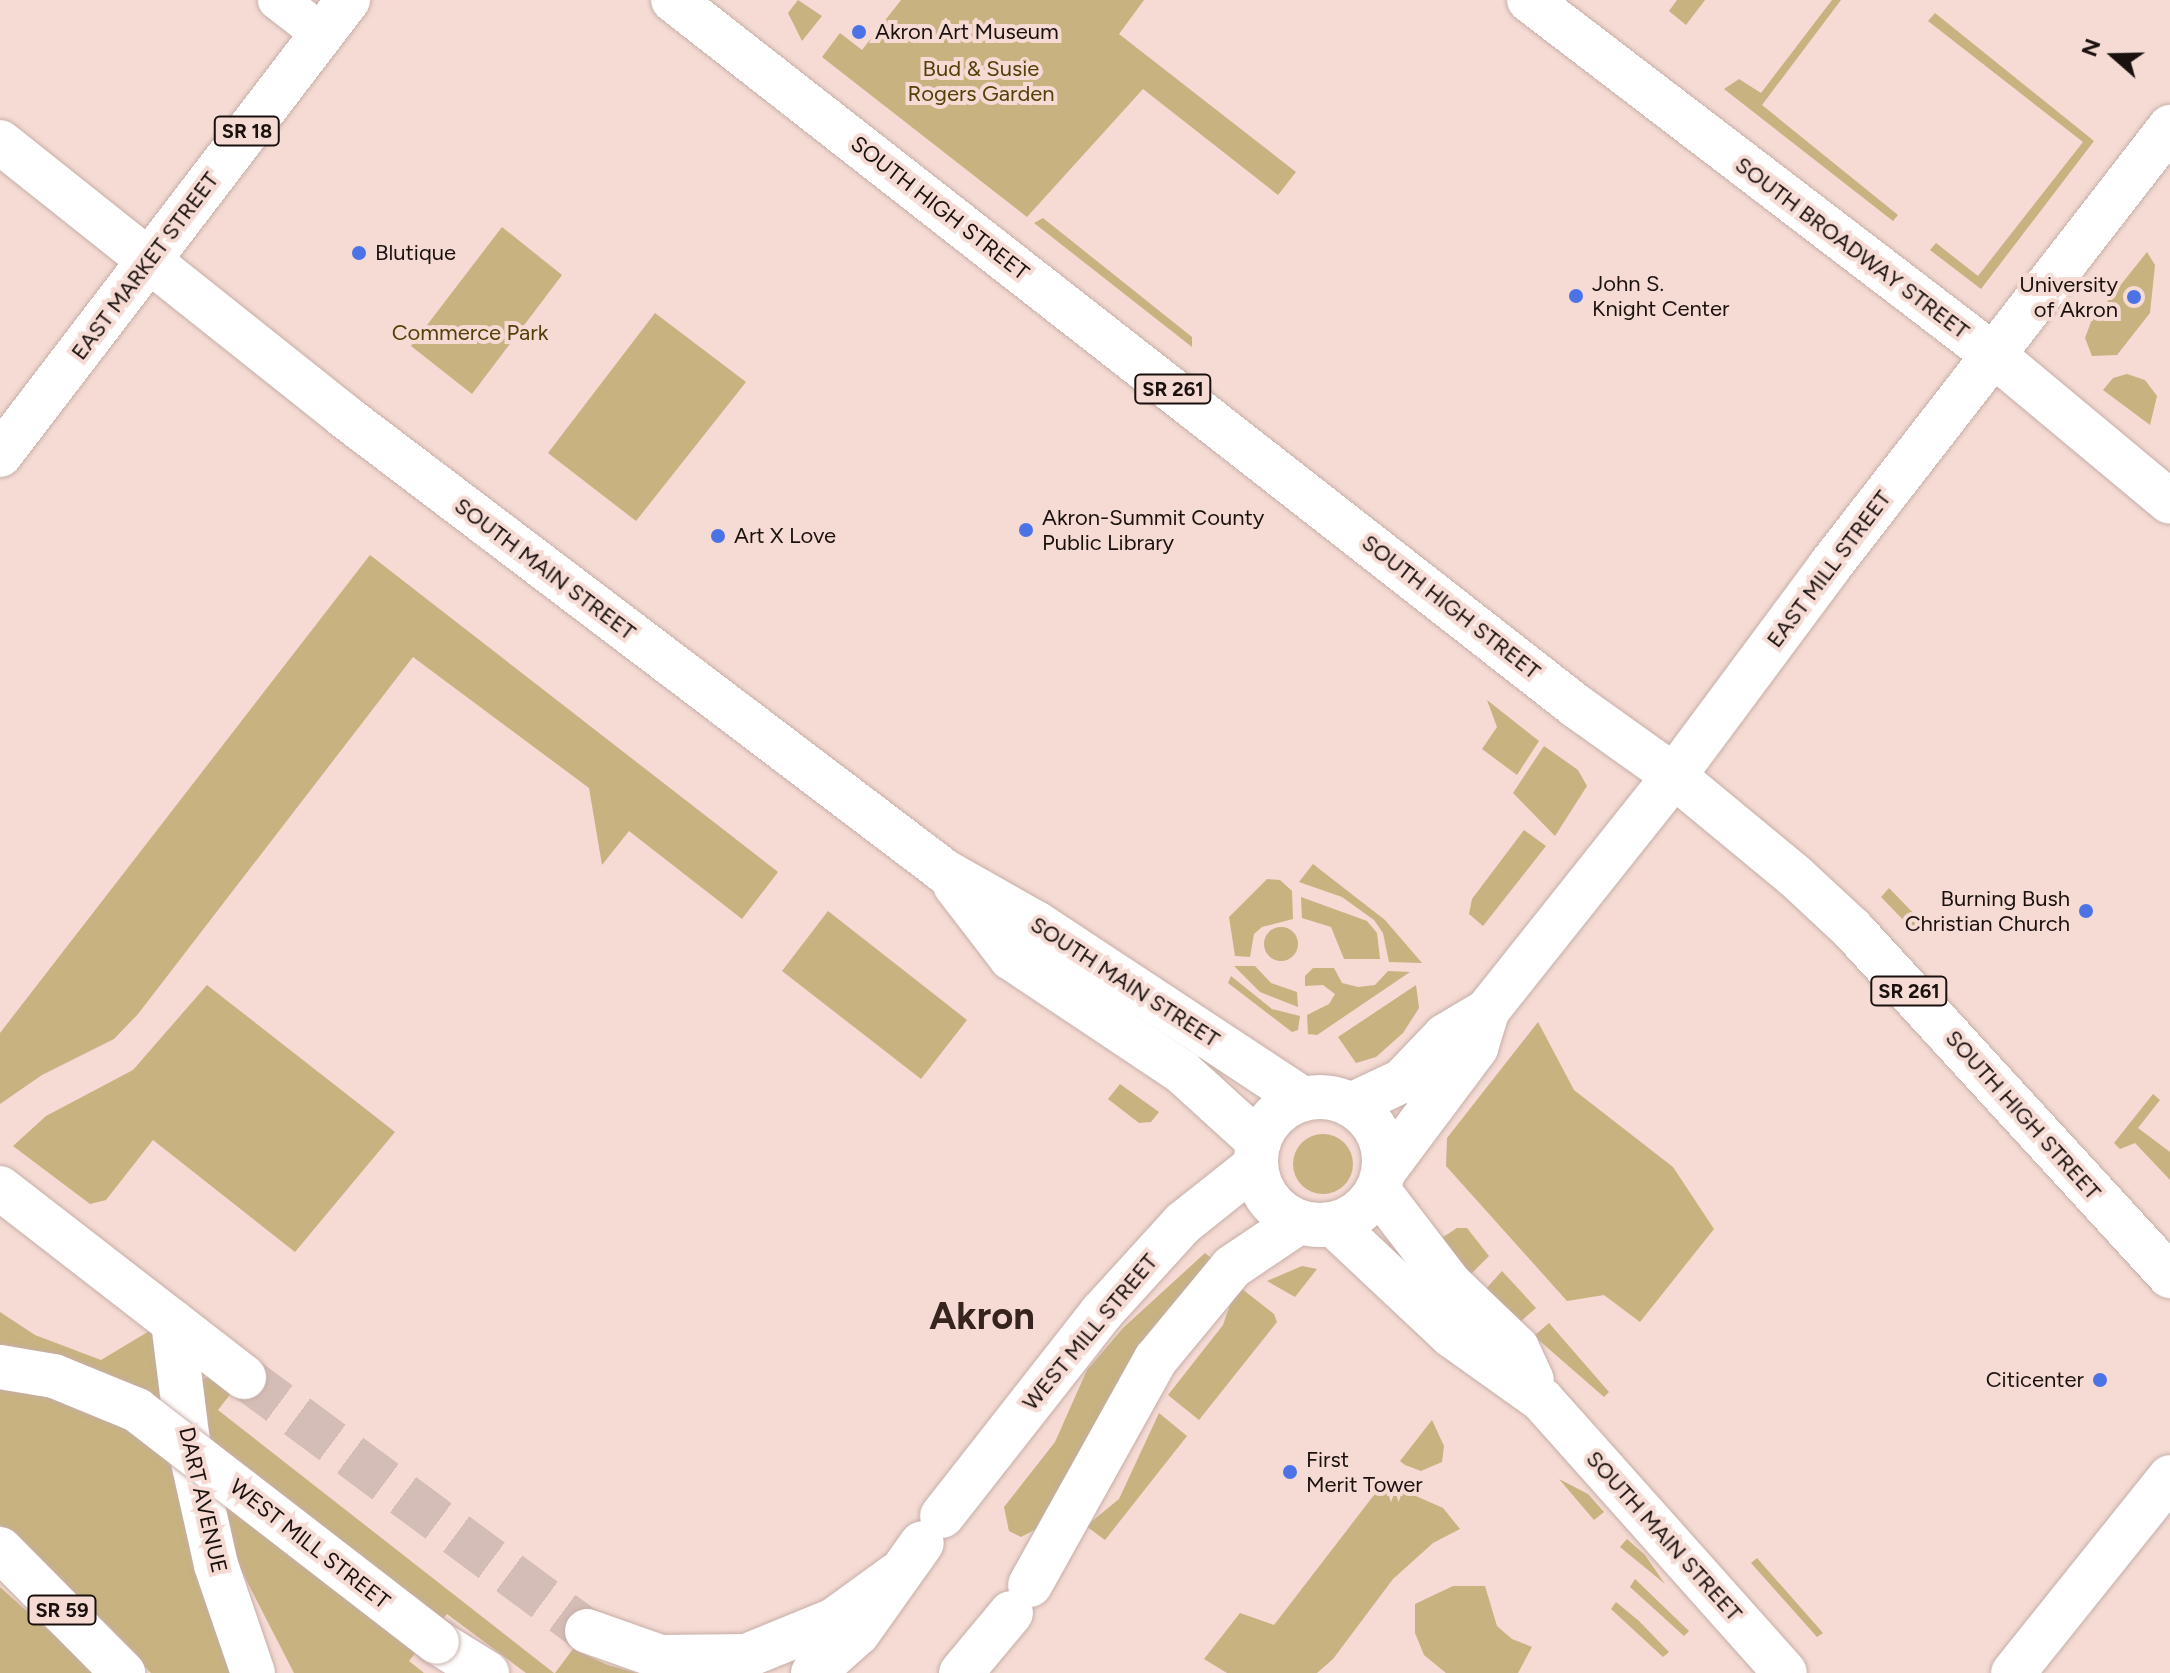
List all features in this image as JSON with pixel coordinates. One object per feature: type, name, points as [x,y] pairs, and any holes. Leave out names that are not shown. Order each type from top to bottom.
[{"type":"main road","name":"EAST MARKET STREET","points":[[0,455],[149,265],[348,0]]},
{"type":"main road","name":"SOUTH HIGH STREET","points":[[673,0],[1576,706],[1674,776],[1852,929],[2170,1276]]},
{"type":"main road","name":"SOUTH BROADWAY STREET","points":[[1529,0],[1996,357],[2170,502]]},
{"type":"main road","name":"EAST MILL STREET","points":[[1351,1105],[1402,1081],[1445,1036],[1487,1011],[1674,776],[1829,567],[1996,357],[2170,127]]},
{"type":"main road","name":"SOUTH MAIN STREET","points":[[0,142],[149,265],[944,871],[1036,923],[1303,1099]]},
{"type":"main road","name":"SOUTH MAIN STREET","points":[[944,871],[1011,958],[1182,1072],[1258,1154]]},
{"type":"main road","name":"EAST MILL STREET","points":[[1381,1180],[1476,1048],[1487,1011]]},
{"type":"main road","points":[[961,1673],[1020,1599],[1156,1359],[1232,1267],[1316,1223],[1367,1206],[1381,1180],[1378,1132],[1351,1105],[1336,1098],[1303,1099],[1284,1108],[1258,1154],[1269,1200],[1316,1223]]},
{"type":"main road","name":"WEST MILL STREET","points":[[813,1673],[850,1643],[920,1545],[1102,1312],[1183,1223],[1258,1154]]},
{"type":"main road","name":"SOUTH MAIN STREET","points":[[1381,1180],[1450,1284],[1517,1348],[1542,1400]]},
{"type":"main road","points":[[0,1188],[244,1377]]},
{"type":"main road","name":"SOUTH MAIN STREET","points":[[1316,1223],[1451,1335],[1542,1400],[1785,1673]]},
{"type":"main road","name":"DART AVENUE","points":[[173,1322],[187,1435],[216,1565],[253,1673]]},
{"type":"main road","name":"WEST MILL STREET","points":[[0,1367],[54,1376],[137,1410],[437,1642],[487,1673]]},
{"type":"main road","points":[[2013,1673],[2170,1477]]},
{"type":"main road","points":[[587,1631],[661,1657],[746,1656],[834,1620],[920,1545]]},
{"type":"main road","name":"SR 59","points":[[0,1549],[123,1673]]},
{"type":"street","points":[[278,0],[322,34]]},
{"type":"green space","points":[[798,0],[822,16],[802,41],[788,13]]},
{"type":"green space","name":"Bud & Susie Rogers Garden","points":[[901,0],[1144,0],[1119,34],[1296,172],[1278,195],[1143,89],[1027,217],[822,57],[840,33],[862,50]]},
{"type":"green space","points":[[1677,0],[1705,0],[1686,25],[1669,11]]},
{"type":"green space","points":[[1832,0],[1841,0],[1762,105],[1898,215],[1893,221],[1724,89],[1739,79],[1761,93]]},
{"type":"green space","points":[[1935,13],[2094,141],[1981,289],[1930,250],[1936,243],[1978,276],[2083,142],[1928,21]]},
{"type":"green space","points":[[1043,218],[1192,337],[1192,347],[1034,223]]},
{"type":"green space","name":"Commerce Park","points":[[502,227],[562,275],[472,394],[411,346]]},
{"type":"green space","points":[[2147,252],[2155,265],[2150,313],[2117,355],[2092,356],[2085,338],[2091,322]]},
{"type":"green space","points":[[655,313],[746,382],[636,521],[548,453]]},
{"type":"green space","points":[[2127,374],[2145,380],[2157,396],[2150,425],[2103,390],[2113,378]]},
{"type":"green space","points":[[370,555],[778,872],[742,919],[629,831],[602,865],[589,788],[413,657],[138,1014],[114,1039],[42,1075],[0,1104],[0,1033]]},
{"type":"green space","points":[[1487,700],[1539,741],[1517,775],[1482,749],[1497,727]]},
{"type":"green space","points":[[1544,746],[1578,770],[1587,786],[1555,836],[1513,793]]},
{"type":"green space","points":[[1524,830],[1546,846],[1483,926],[1469,914],[1472,899]]},
{"type":"green space","points":[[1313,864],[1385,920],[1422,963],[1389,962],[1383,933],[1374,920],[1342,897],[1299,882]]},
{"type":"green space","points":[[1267,879],[1280,880],[1292,891],[1293,919],[1262,927],[1254,934],[1250,957],[1235,956],[1229,917]]},
{"type":"green space","points":[[1889,888],[1921,921],[1913,930],[1881,897]]},
{"type":"green space","points":[[1301,897],[1367,921],[1377,933],[1380,959],[1344,959],[1331,927],[1302,918]]},
{"type":"green space","points":[[828,911],[967,1020],[921,1079],[782,971]]},
{"type":"green space","points":[[1281,927],[1293,932],[1298,944],[1293,956],[1281,961],[1269,956],[1264,944],[1269,932]]},
{"type":"green space","points":[[1234,966],[1255,966],[1271,983],[1297,992],[1298,1007],[1260,992]]},
{"type":"green space","points":[[1313,968],[1334,968],[1342,983],[1358,987],[1375,985],[1388,971],[1410,972],[1317,1035],[1308,1034],[1307,1015],[1329,1004],[1335,994],[1323,985],[1305,986],[1305,976]]},
{"type":"green space","points":[[1231,976],[1272,1009],[1300,1016],[1298,1030],[1292,1032],[1228,983]]},
{"type":"green space","points":[[207,985],[395,1132],[295,1252],[153,1140],[106,1200],[90,1204],[13,1146],[46,1116],[133,1070]]},
{"type":"green space","points":[[1416,985],[1419,1008],[1403,1033],[1376,1057],[1356,1063],[1338,1037]]},
{"type":"green space","points":[[1538,1022],[1574,1090],[1673,1167],[1714,1229],[1640,1322],[1604,1295],[1567,1301],[1446,1166],[1447,1138]]},
{"type":"green space","points":[[1120,1084],[1159,1112],[1151,1122],[1139,1123],[1108,1099]]},
{"type":"green space","points":[[2153,1094],[2160,1100],[2138,1128],[2170,1152],[2170,1180],[2135,1143],[2120,1149],[2114,1143]]},
{"type":"green space","points":[[1323,1134],[1335,1136],[1344,1143],[1351,1152],[1351,1176],[1344,1185],[1335,1192],[1323,1194],[1311,1192],[1302,1185],[1295,1176],[1293,1164],[1295,1152],[1302,1143],[1311,1136]]},
{"type":"green space","points":[[1457,1228],[1467,1228],[1489,1256],[1468,1277],[1437,1241]]},
{"type":"green space","points":[[1205,1253],[1216,1262],[1042,1526],[1021,1537],[1009,1531],[1004,1507],[1055,1442],[1087,1370],[1123,1328]]},
{"type":"green space","points":[[1302,1266],[1317,1269],[1295,1297],[1267,1281]]},
{"type":"green space","points":[[1502,1271],[1536,1308],[1519,1323],[1484,1291]]},
{"type":"green space","points":[[1237,1285],[1274,1314],[1277,1322],[1199,1420],[1168,1395],[1223,1325]]},
{"type":"green space","points":[[0,1312],[35,1335],[101,1360],[151,1330],[160,1344],[236,1673],[151,1673],[0,1525]]},
{"type":"green space","points":[[1549,1323],[1609,1392],[1604,1397],[1534,1336]]},
{"type":"green space","points":[[214,1376],[235,1388],[218,1410],[554,1673],[526,1673],[447,1614],[409,1661],[424,1673],[294,1673],[240,1568],[219,1509],[196,1380]]},
{"type":"green space","points":[[1159,1413],[1187,1436],[1105,1540],[1086,1526],[1119,1499]]},
{"type":"green space","points":[[1432,1420],[1444,1446],[1442,1462],[1421,1471],[1405,1465],[1400,1461]]},
{"type":"green space","points":[[1559,1479],[1588,1494],[1604,1512],[1594,1520]]},
{"type":"green space","points":[[1384,1482],[1443,1508],[1460,1529],[1433,1543],[1393,1579],[1333,1659],[1317,1673],[1227,1673],[1204,1659],[1240,1613],[1274,1625]]},
{"type":"green space","points":[[1627,1539],[1645,1555],[1665,1584],[1620,1547]]},
{"type":"green space","points":[[1757,1558],[1823,1633],[1817,1637],[1751,1563]]},
{"type":"green space","points":[[1635,1579],[1689,1631],[1684,1636],[1630,1587]]},
{"type":"green space","points":[[1453,1586],[1485,1586],[1497,1626],[1512,1639],[1532,1647],[1518,1673],[1446,1673],[1424,1655],[1415,1633],[1415,1604]]},
{"type":"green space","points":[[0,1587],[19,1604],[97,1673],[0,1673]]},
{"type":"green space","points":[[1616,1602],[1669,1652],[1663,1657],[1611,1609]]},
{"type":"green space","points":[[573,1649],[608,1665],[637,1673],[555,1673]]},
{"type":"tunnel","points":[[244,1377],[587,1631]]},
{"type":"place","name":"Akron Art Museum","points":[[859,32]]},
{"type":"place","name":"Blutique","points":[[359,253]]},
{"type":"place","name":"John S. Knight Center","points":[[1576,296]]},
{"type":"place","name":"University of Akron","points":[[2134,297]]},
{"type":"place","name":"Akron-Summit County Public Library","points":[[1026,530]]},
{"type":"place","name":"Art X Love","points":[[718,536]]},
{"type":"place","name":"Burning Bush Christian Church","points":[[2086,911]]},
{"type":"place","name":"Citicenter","points":[[2100,1380]]},
{"type":"place","name":"First Merit Tower","points":[[1290,1472]]},
{"type":"district","name":"Akron","points":[[982,1317]]}]
